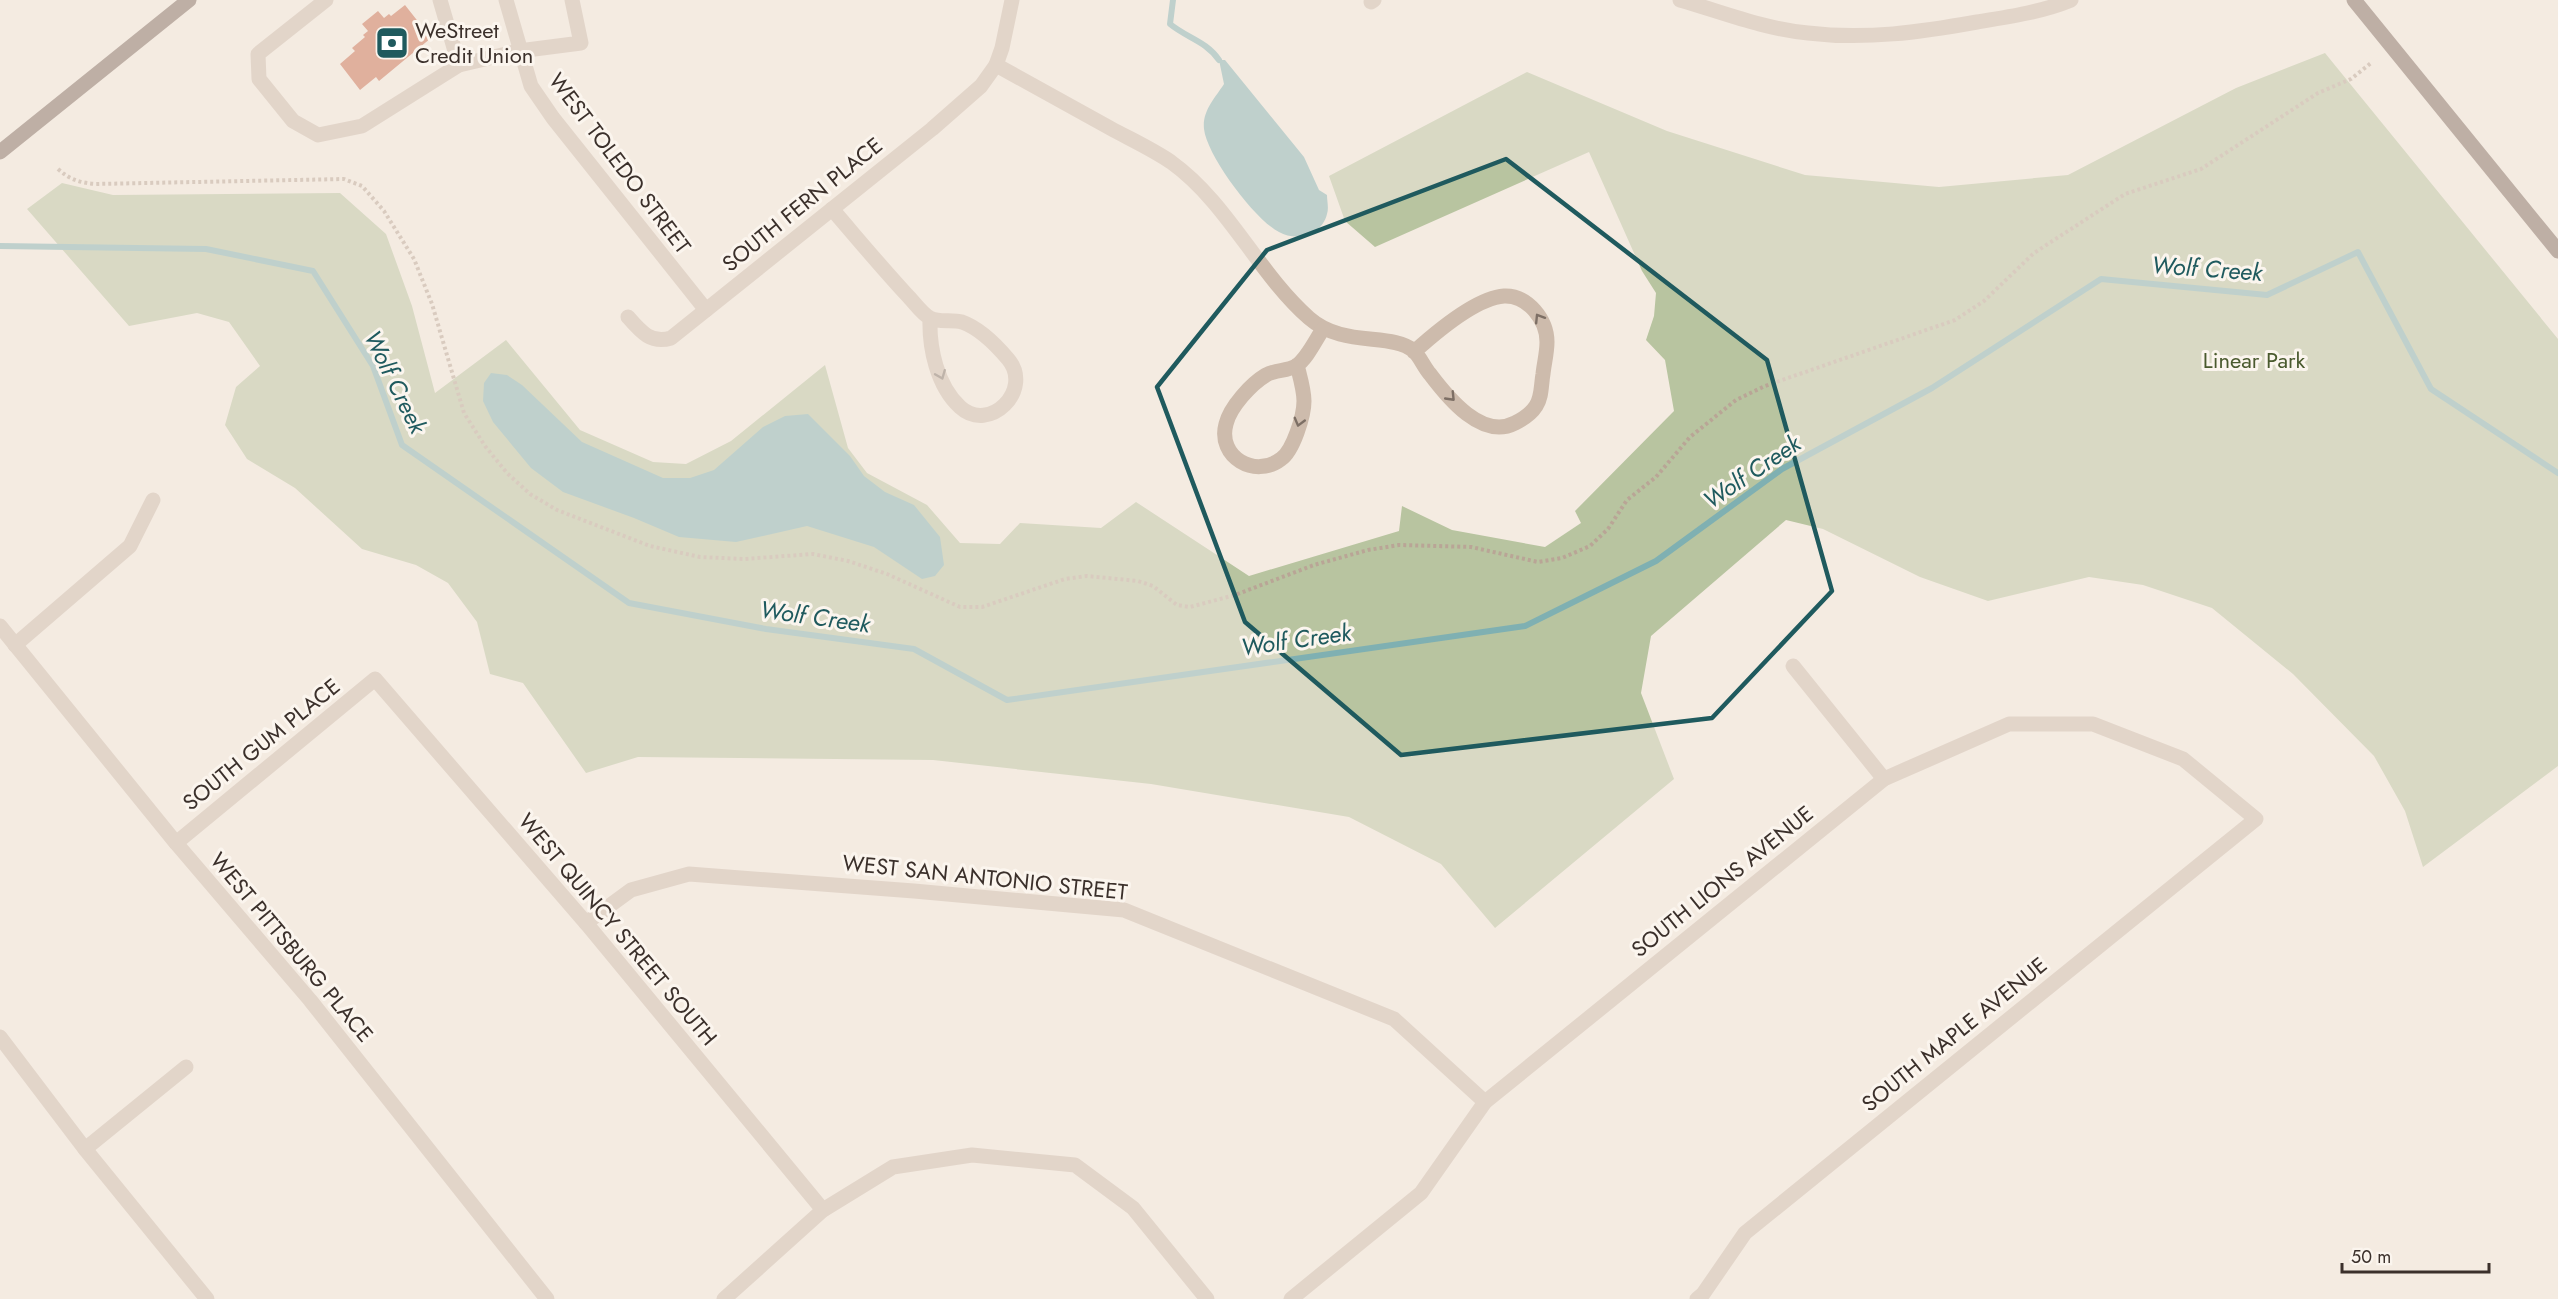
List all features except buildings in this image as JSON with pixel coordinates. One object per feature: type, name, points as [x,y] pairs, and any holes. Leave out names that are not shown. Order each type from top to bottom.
[{"type":"main road","points":[[0,152],[189,0]]},
{"type":"main road","points":[[2354,0],[2558,251]]},
{"type":"street","points":[[326,0],[258,54],[260,79],[293,121],[318,135],[362,126],[459,65],[519,51],[581,43],[572,0]]},
{"type":"street","points":[[440,0],[459,65]]},
{"type":"street","name":"WEST TOLEDO STREET","points":[[506,0],[531,86],[553,118],[706,310]]},
{"type":"street","name":"SOUTH FERN PLACE","points":[[628,316],[644,333],[660,341],[671,338],[965,101],[981,86],[996,65],[1007,32],[1012,0]]},
{"type":"street","points":[[1680,0],[1753,22],[1807,33],[1859,37],[1925,31],[1993,19],[2071,0]]},
{"type":"street","points":[[996,65],[1157,153],[1189,177],[1216,204],[1293,302],[1323,329],[1352,339],[1394,343],[1414,352],[1437,383],[1464,411],[1483,425],[1508,427],[1528,416],[1539,400],[1547,342],[1545,328],[1534,310],[1515,297],[1500,297],[1480,304],[1432,336],[1414,352]]},
{"type":"street","points":[[832,209],[882,268],[930,318],[962,322],[981,334],[1010,360],[1016,376],[1016,386],[1008,402],[986,415],[968,413],[960,408],[942,379],[930,344],[930,318]]},
{"type":"street","points":[[1297,365],[1304,402],[1292,447],[1282,459],[1274,464],[1256,468],[1239,462],[1228,448],[1226,440],[1225,427],[1229,412],[1266,375],[1297,365],[1323,329]]},
{"type":"street","points":[[15,645],[130,546],[153,500]]},
{"type":"street","name":"WEST PITTSBURG PLACE","points":[[0,626],[176,843],[310,1000],[547,1299]]},
{"type":"street","points":[[1793,666],[1884,778]]},
{"type":"street","name":"SOUTH GUM PLACE","points":[[176,843],[375,679]]},
{"type":"street","name":"WEST QUINCY STREET SOUTH","points":[[375,679],[586,924],[823,1210]]},
{"type":"street","name":"SOUTH LIONS AVENUE","points":[[1291,1299],[1422,1192],[1485,1102],[1884,778],[2009,724],[2093,724],[2183,759],[2256,819]]},
{"type":"street","name":"SOUTH MAPLE AVENUE","points":[[1702,1297],[1745,1233],[2256,819]]},
{"type":"street","name":"WEST SAN ANTONIO STREET","points":[[586,924],[631,890],[689,874],[1124,909],[1394,1019],[1485,1102]]},
{"type":"street","points":[[0,1037],[85,1149],[207,1299]]},
{"type":"street","points":[[85,1149],[186,1067]]},
{"type":"street","points":[[724,1299],[823,1210],[893,1167],[972,1155],[1074,1165],[1133,1208],[1208,1299]]},
{"type":"path","points":[[58,169],[79,182],[96,184],[344,179],[362,186],[384,211],[414,259],[432,304],[464,413],[485,446],[507,473],[530,494],[557,510],[650,546],[700,557],[744,559],[813,554],[848,561],[887,573],[960,607],[982,608],[1065,579],[1087,576],[1138,581],[1153,586],[1177,605],[1190,607],[1235,595],[1314,565],[1399,544],[1472,547],[1538,562],[1562,558],[1590,546],[1608,529],[1627,500],[1656,477],[1690,437],[1736,400],[1765,386],[1955,320],[1984,301],[2034,254],[2125,194],[2201,169],[2318,93],[2351,79],[2371,63]]},
{"type":"highlighted area","points":[[1506,159],[1767,360],[1832,591],[1712,718],[1401,755],[1245,622],[1157,387],[1267,250]]},
{"type":"green space","name":"Linear Park","points":[[2325,53],[2558,339],[2558,766],[2423,867],[2405,811],[2374,756],[2293,674],[2212,608],[2143,585],[2089,577],[1988,601],[1920,577],[1823,529],[1786,520],[1651,636],[1641,693],[1674,779],[1495,928],[1441,864],[1349,817],[1151,784],[933,760],[638,757],[586,773],[523,683],[490,674],[477,622],[448,583],[416,565],[362,549],[295,488],[247,459],[225,425],[236,387],[260,366],[229,322],[197,313],[129,326],[27,209],[62,183],[113,195],[340,193],[386,234],[412,306],[435,393],[506,340],[580,430],[653,462],[686,464],[731,441],[825,365],[848,448],[867,473],[927,505],[960,543],[1000,544],[1020,523],[1101,528],[1136,502],[1249,576],[1399,531],[1402,506],[1452,530],[1545,547],[1581,523],[1575,511],[1674,411],[1665,360],[1646,340],[1654,316],[1656,293],[1642,271],[1589,152],[1375,247],[1345,221],[1329,176],[1527,72],[1667,131],[1805,175],[1939,187],[2068,175],[2236,88]]},
{"type":"water","points":[[1219,60],[1225,60],[1304,157],[1319,190],[1327,195],[1327,214],[1320,227],[1314,232],[1301,236],[1286,235],[1269,225],[1234,186],[1214,155],[1207,141],[1204,122],[1210,105],[1224,84]]},
{"type":"water","points":[[491,373],[507,375],[522,385],[582,442],[663,478],[690,478],[714,470],[763,427],[785,416],[808,414],[850,456],[864,476],[885,492],[914,505],[940,537],[944,565],[935,576],[922,579],[874,547],[807,526],[736,542],[679,537],[563,492],[531,468],[493,422],[483,401],[484,383]]},
{"type":"waterway","points":[[1173,0],[1170,24],[1208,48],[1219,60]]},
{"type":"waterway","name":"Wolf Creek","points":[[0,246],[206,249],[313,271],[373,366],[402,445],[629,603],[766,629],[914,649],[1007,700],[1525,626],[1656,561],[1782,469],[1932,388],[2101,279],[2267,295],[2358,252],[2431,389],[2558,473]]},
{"type":"place","name":"WeStreet Credit Union","points":[[392,43]]}]
